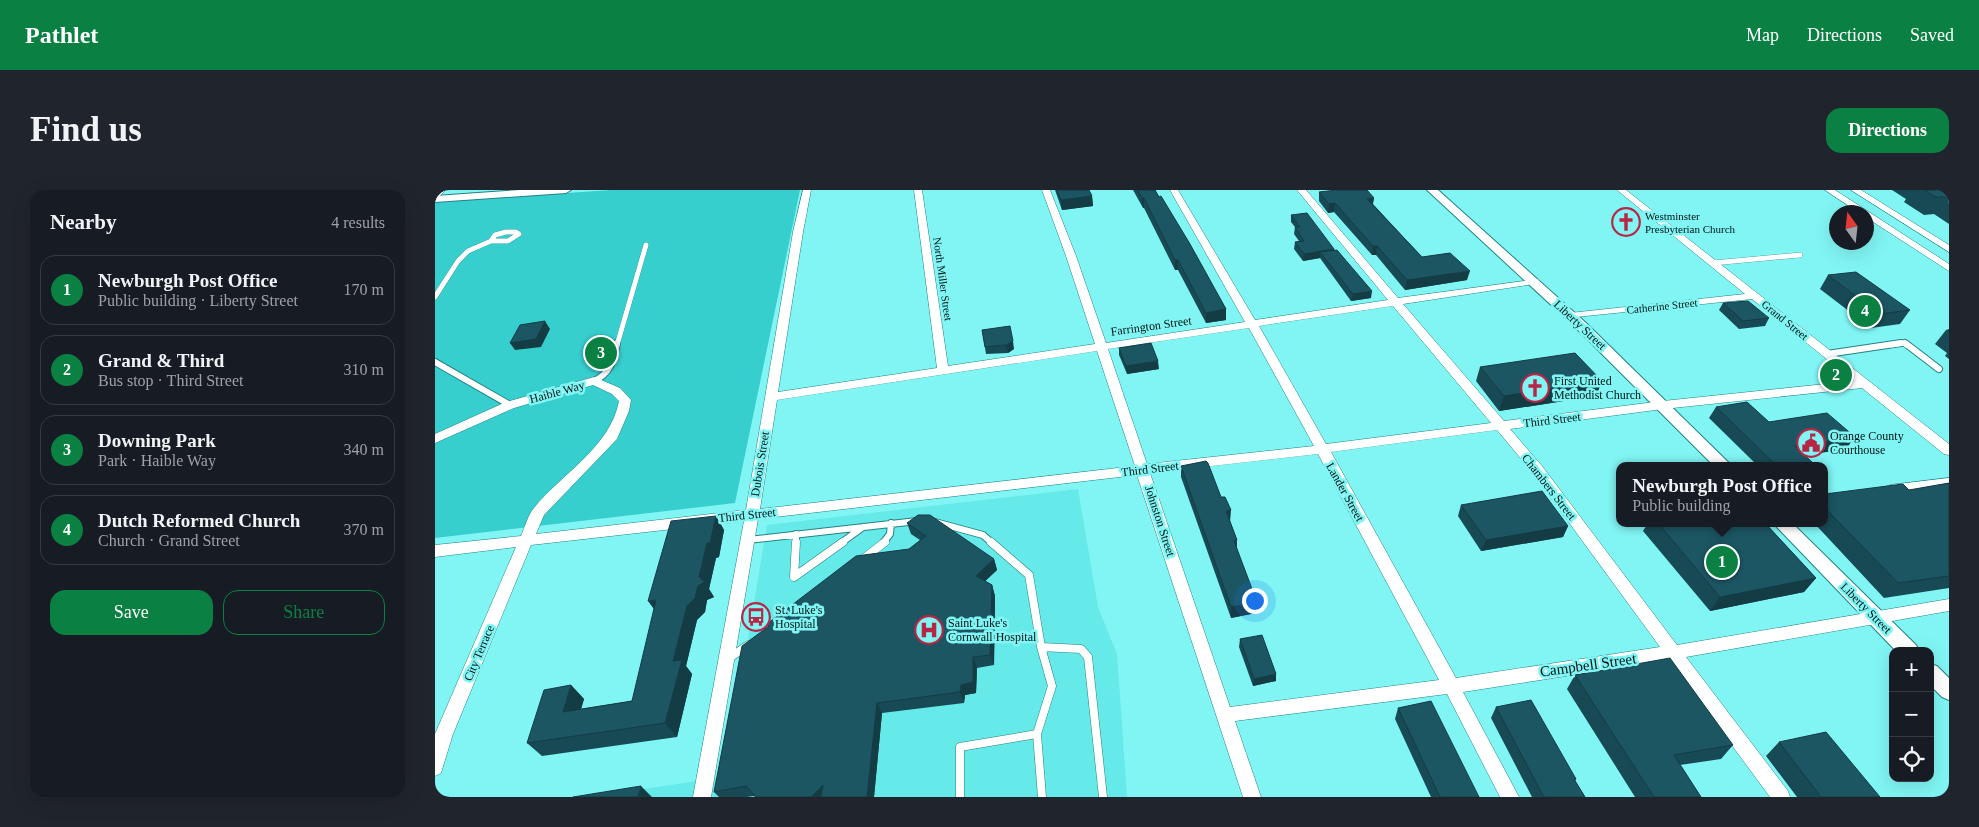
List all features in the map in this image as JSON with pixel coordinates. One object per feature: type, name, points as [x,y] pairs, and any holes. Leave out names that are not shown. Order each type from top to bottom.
[{"type":"street","points":[[435,198],[442,190]]},
{"type":"street","points":[[435,198],[566,190]]},
{"type":"street","name":"Dubois Street","points":[[702,797],[748,540],[807,190]]},
{"type":"street","name":"North Miller Street","points":[[918,190],[943,372]]},
{"type":"street","name":"Johnston Street","points":[[1046,190],[1143,470],[1252,797]]},
{"type":"street","name":"Lander Street","points":[[1174,190],[1253,324],[1452,686],[1510,797]]},
{"type":"street","name":"Chambers Street","points":[[1301,190],[1537,469],[1781,797]]},
{"type":"street","name":"Liberty Street","points":[[1432,190],[1503,251],[1720,462]]},
{"type":"street","name":"Grand Street","points":[[1621,190],[1949,452]]},
{"type":"street","points":[[1829,190],[1852,205]]},
{"type":"street","points":[[1855,190],[1949,248]]},
{"type":"street","points":[[1874,219],[1949,268]]},
{"type":"street","name":"Farrington Street","points":[[771,398],[1534,281]]},
{"type":"street","name":"Catherine Street","points":[[1570,316],[1755,296]]},
{"type":"street","name":"Haible Way","points":[[435,439],[509,406],[594,381],[616,391],[625,400],[618,424],[612,436],[547,501],[538,512],[526,541]]},
{"type":"street","name":"Third Street","points":[[435,551],[1322,449],[1663,405],[1864,384]]},
{"type":"street","points":[[1872,492],[1949,482]]},
{"type":"street","name":"Liberty Street","points":[[1785,527],[1905,647]]},
{"type":"street","name":"City Terrace","points":[[435,767],[444,734],[526,541]]},
{"type":"street","name":"Campbell Street","points":[[1225,715],[1452,686],[1674,652],[1874,616],[1949,605]]},
{"type":"street","points":[[1934,676],[1949,691]]},
{"type":"lane","points":[[435,297],[458,262],[468,251],[491,241],[508,241],[519,234],[516,232],[506,232],[495,235],[491,241]]},
{"type":"lane","points":[[594,381],[602,377],[610,368],[646,245]]},
{"type":"lane","points":[[1713,263],[1800,255]]},
{"type":"lane","points":[[1827,354],[1904,343],[1939,369]]},
{"type":"lane","points":[[435,362],[509,406]]},
{"type":"lane","points":[[748,540],[930,520],[983,535],[1007,554],[1029,575],[1041,647],[1052,686],[1037,734],[1042,797]]},
{"type":"lane","points":[[853,566],[888,539],[891,523]]},
{"type":"lane","points":[[796,534],[795,577],[864,527]]},
{"type":"lane","points":[[726,660],[755,640]]},
{"type":"lane","points":[[1041,647],[1081,649],[1088,657],[1103,797]]},
{"type":"lane","points":[[960,797],[960,747],[1037,734]]},
{"type":"shaded area","points":[[611,190],[800,190],[735,503],[435,538],[435,202]]},
{"type":"shaded area","name":"Saint Luke's Cornwall Hospital","points":[[1078,489],[1098,607],[1117,654],[1127,797],[589,797],[725,777],[767,525]]},
{"type":"building","points":[[1057,190],[1089,190],[1092,196],[1061,200]]},
{"type":"building","points":[[1138,190],[1155,190],[1159,197],[1161,196],[1226,309],[1206,313]]},
{"type":"building","points":[[1367,190],[1374,198],[1367,199],[1422,257],[1450,253],[1470,271],[1407,280],[1377,246],[1373,246],[1335,203],[1329,204],[1319,192]]},
{"type":"building","points":[[1924,190],[1949,190],[1949,199],[1936,197]]},
{"type":"building","points":[[1307,213],[1334,249],[1304,254],[1295,242],[1304,241],[1295,227],[1300,227],[1291,215]]},
{"type":"building","points":[[1337,250],[1372,291],[1353,294],[1320,252]]},
{"type":"building","points":[[1856,272],[1910,310],[1880,314],[1828,275]]},
{"type":"building","points":[[1748,301],[1769,318],[1743,321],[1723,303]]},
{"type":"building","points":[[545,321],[536,339],[510,343],[520,325]]},
{"type":"building","points":[[1010,326],[1013,341],[1006,345],[985,347],[982,330]]},
{"type":"building","points":[[1151,343],[1158,361],[1126,366],[1119,348]]},
{"type":"building","points":[[1575,353],[1602,381],[1504,396],[1480,367]]},
{"type":"building","points":[[1747,402],[1769,422],[1827,413],[1855,437],[1795,446],[1812,462],[1773,462],[1716,407]]},
{"type":"building","points":[[1206,461],[1221,497],[1225,497],[1231,510],[1226,511],[1237,540],[1234,541],[1257,602],[1231,607],[1181,466]]},
{"type":"building","points":[[1949,483],[1949,576],[1898,583],[1828,511],[1828,494],[1903,484],[1909,490]]},
{"type":"building","points":[[1542,491],[1568,526],[1486,540],[1461,505]]},
{"type":"building","points":[[918,515],[930,515],[994,559],[976,576],[992,585],[990,655],[973,657],[973,682],[961,685],[960,692],[877,703],[867,797],[821,797],[823,785],[811,797],[756,797],[746,786],[714,792],[742,646],[769,626],[767,624],[856,556],[909,549],[926,536],[907,523]]},
{"type":"building","points":[[716,516],[699,577],[705,582],[698,586],[695,598],[687,606],[673,661],[682,660],[665,723],[527,743],[544,690],[571,685],[563,712],[632,701],[656,600],[648,601],[671,521]]},
{"type":"building","points":[[1661,527],[1769,527],[1816,578],[1720,597]]},
{"type":"building","points":[[1262,635],[1276,674],[1254,679],[1240,639]]},
{"type":"building","points":[[1670,658],[1733,745],[1674,755],[1701,797],[1654,797],[1575,675]]},
{"type":"building","points":[[1531,700],[1585,797],[1544,797],[1496,707]]},
{"type":"building","points":[[1431,701],[1479,797],[1440,797],[1398,708]]},
{"type":"building","points":[[1826,732],[1880,797],[1821,797],[1779,742]]},
{"type":"building","points":[[641,786],[638,797],[573,797]]},
{"type":"place","name":"Westminster Presbyterian Church","points":[[1626,222]]},
{"type":"place","name":"Dutch Reformed Church","points":[[1865,311]]},
{"type":"place","name":"Downing Park","points":[[601,353]]},
{"type":"place","name":"Grand & Third","points":[[1836,375]]},
{"type":"place","name":"First United Methodist Church","points":[[1535,388]]},
{"type":"place","name":"Orange County Courthouse","points":[[1811,443]]},
{"type":"place","name":"Newburgh Post Office","points":[[1722,562]]},
{"type":"place","name":"St. Luke's Hospital","points":[[756,617]]},
{"type":"place","name":"Saint Luke's Cornwall Hospital","points":[[929,630]]}]
